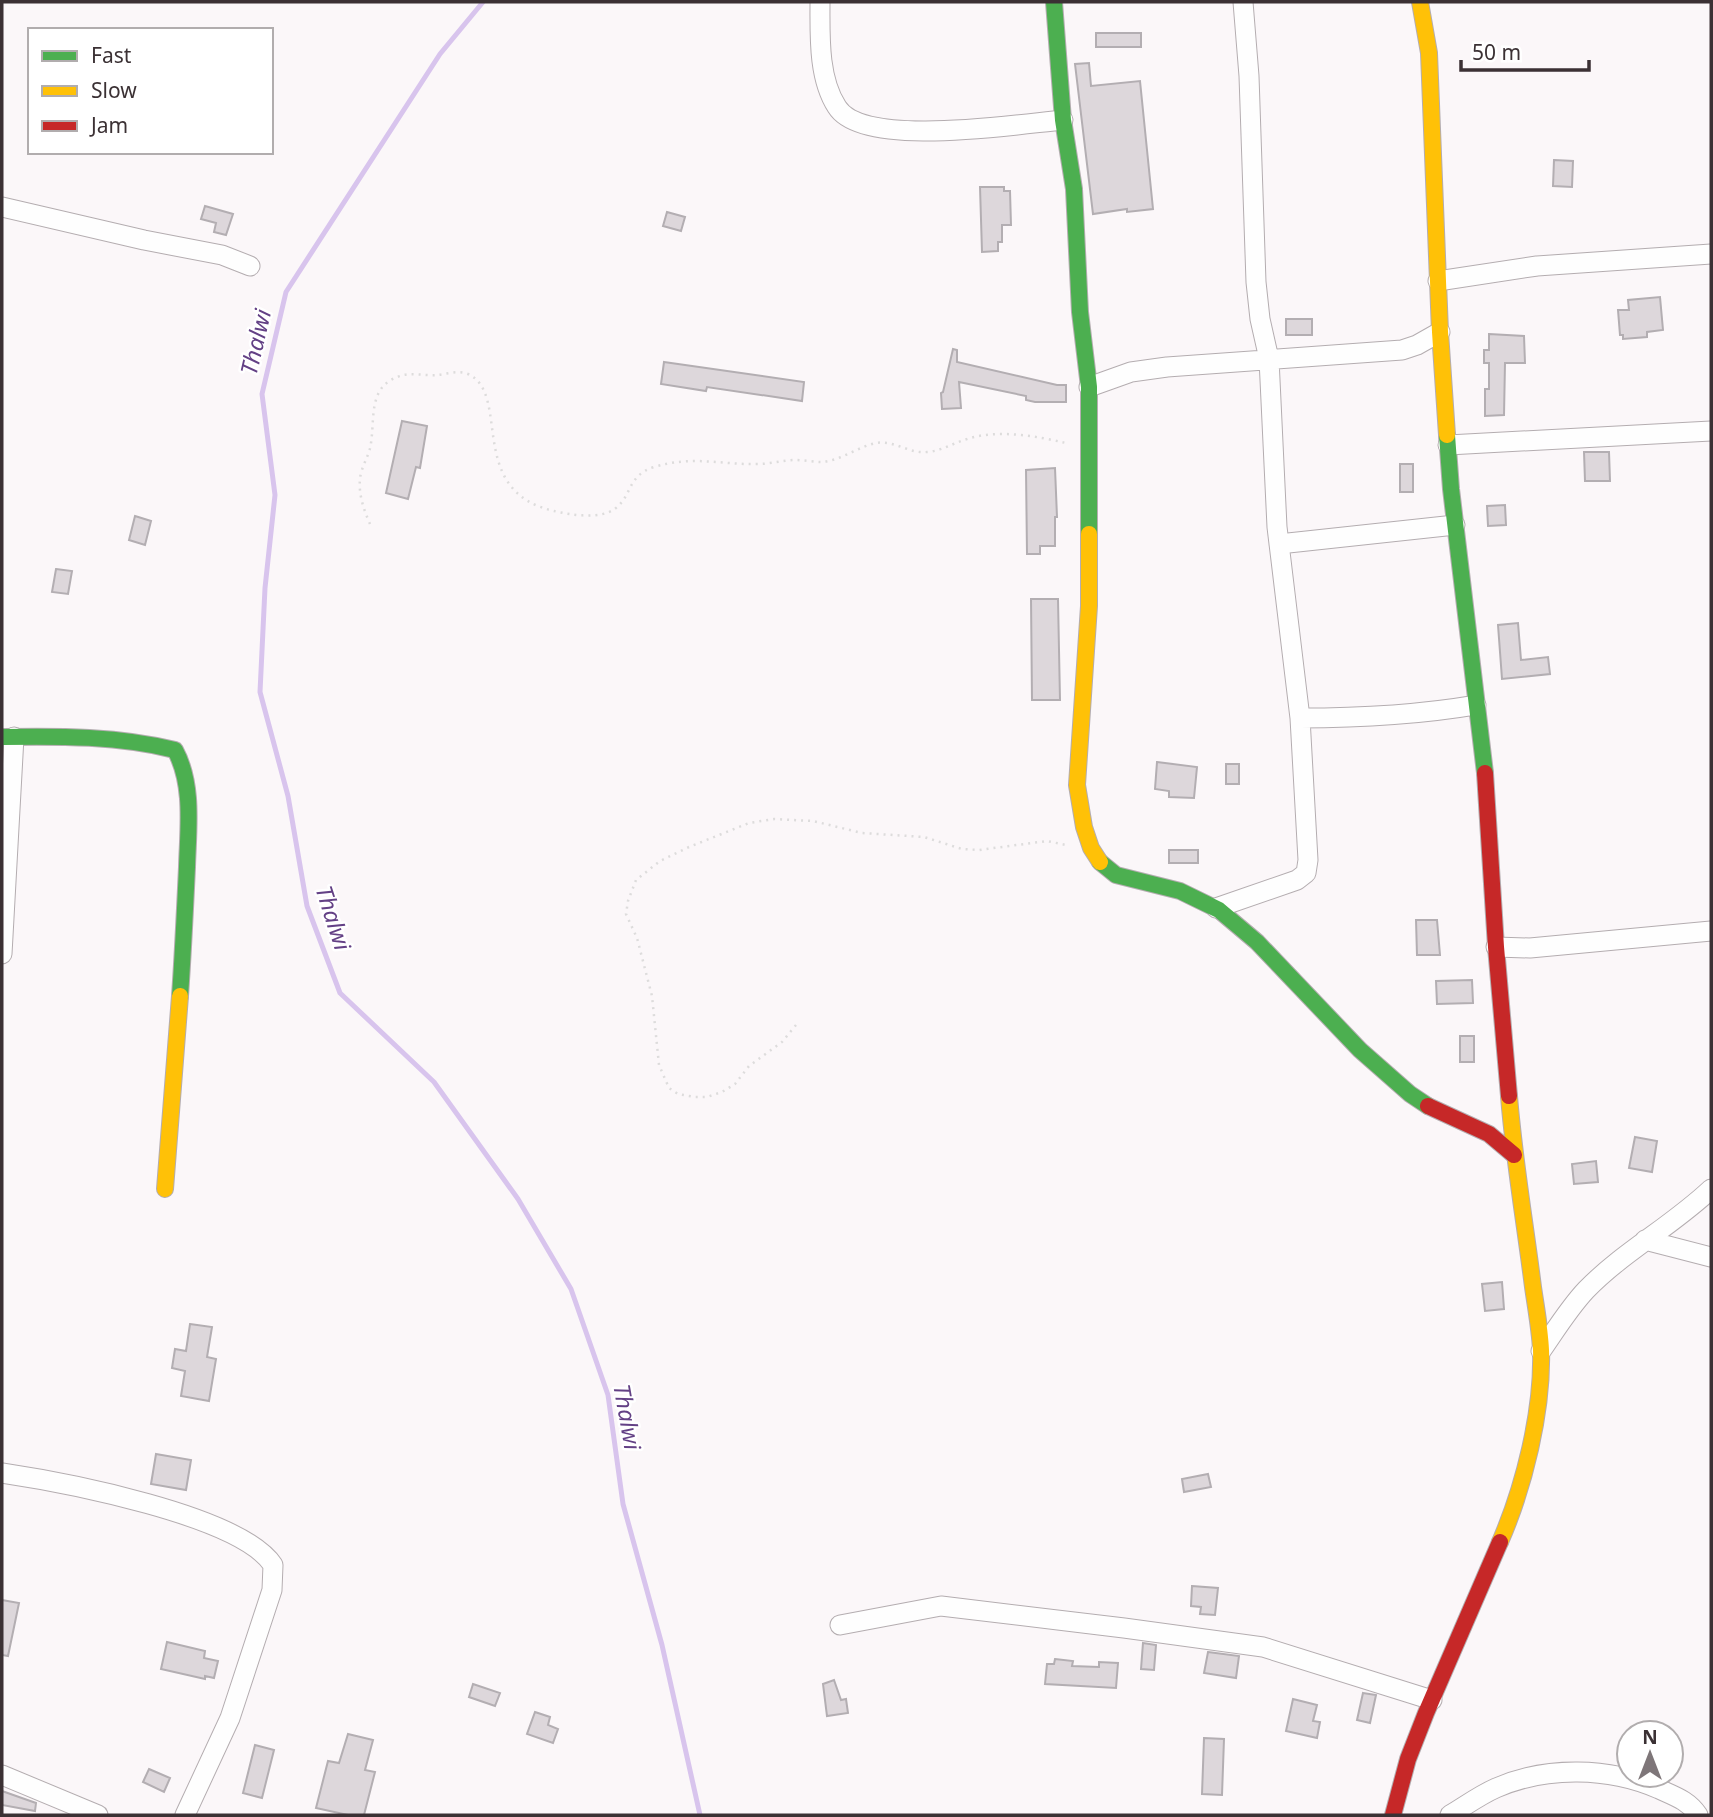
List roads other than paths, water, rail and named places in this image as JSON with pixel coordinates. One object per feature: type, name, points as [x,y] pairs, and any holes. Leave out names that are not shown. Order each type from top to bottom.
[{"type":"street","points":[[820,2],[821,46],[827,81],[837,108],[853,120],[894,131],[926,131],[1063,120]]},
{"type":"street","points":[[1054,2],[1063,120],[1074,190],[1080,312],[1089,387],[1089,606],[1077,785],[1079,806],[1093,850],[1101,864],[1128,881],[1163,886],[1189,894],[1216,908],[1246,930],[1341,1032],[1412,1096],[1436,1111],[1485,1132],[1514,1155]]},
{"type":"street","points":[[1216,908],[1297,880],[1306,873],[1308,844],[1300,718],[1279,544],[1269,359],[1260,319],[1256,282],[1249,76],[1243,2]]},
{"type":"street","points":[[1393,1815],[1408,1759],[1510,1520],[1529,1460],[1541,1351],[1521,1189],[1514,1155],[1496,947],[1486,780],[1455,524],[1440,332],[1429,53],[1420,2]]},
{"type":"street","points":[[2,207],[117,235],[222,255],[250,266]]},
{"type":"street","points":[[1438,281],[1537,266],[1711,254]]},
{"type":"street","points":[[1089,387],[1130,372],[1167,367],[1402,350],[1440,332]]},
{"type":"street","points":[[1448,445],[1711,431]]},
{"type":"street","points":[[1279,544],[1455,524]]},
{"type":"street","points":[[1300,718],[1407,715],[1476,705]]},
{"type":"street","points":[[2,954],[8,737],[49,736],[148,743],[175,750],[181,758],[186,789],[186,911],[165,1189]]},
{"type":"street","points":[[1496,947],[1530,948],[1711,930]]},
{"type":"street","points":[[1541,1351],[1585,1291],[1711,1189]]},
{"type":"street","points":[[1645,1240],[1711,1257]]},
{"type":"street","points":[[2,1473],[130,1498],[199,1521],[261,1550],[273,1565],[272,1590],[230,1718],[185,1815]]},
{"type":"street","points":[[840,1625],[941,1606],[1124,1628],[1263,1647],[1432,1699]]},
{"type":"street","points":[[1450,1815],[1499,1787],[1527,1779],[1574,1772],[1616,1775],[1642,1781],[1686,1802],[1698,1815]]},
{"type":"street","points":[[2,1774],[98,1815]]},
{"type":"waterway","name":"Thalwi","points":[[483,2],[440,54],[286,292],[262,394],[275,495],[265,588],[260,692],[288,796],[307,906],[340,993],[434,1082],[518,1199],[571,1289],[608,1395],[623,1504],[662,1645],[700,1815]]}]
